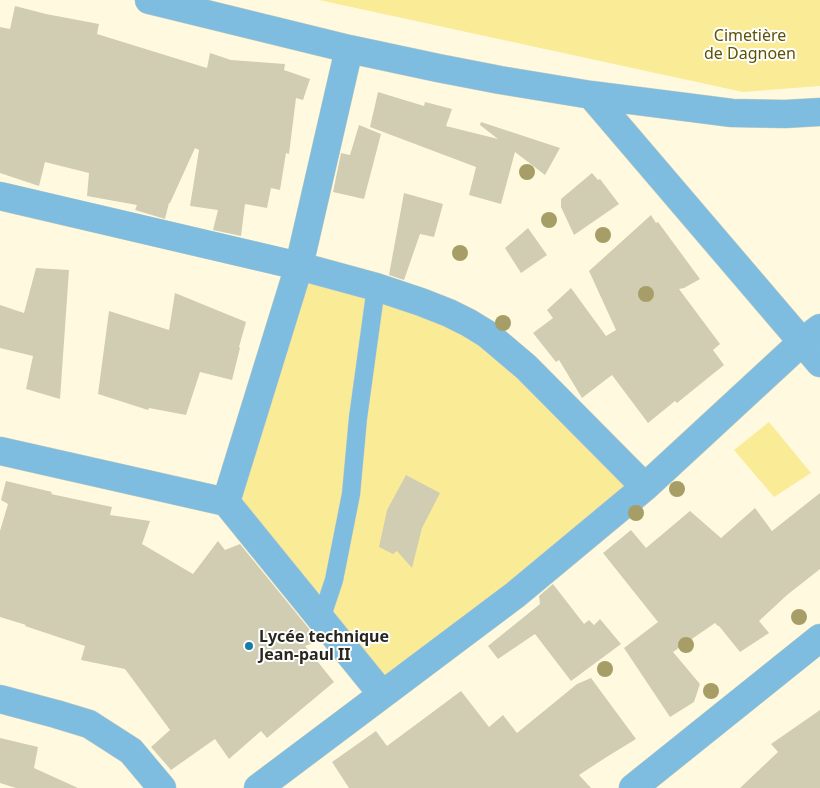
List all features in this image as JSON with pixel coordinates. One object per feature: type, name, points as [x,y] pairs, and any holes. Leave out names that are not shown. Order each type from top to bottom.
[{"type":"street","points":[[149,0],[349,49],[438,68],[591,95],[732,113],[785,114],[820,112]]},
{"type":"street","points":[[226,502],[299,266],[349,49]]},
{"type":"street","points":[[591,95],[811,335],[820,363]]},
{"type":"street","points":[[0,196],[299,266],[376,287],[449,313],[486,334],[526,367],[644,487]]},
{"type":"street","points":[[258,788],[515,595],[644,487],[811,335]]},
{"type":"street","points":[[0,451],[226,502],[382,694]]},
{"type":"street","points":[[633,788],[820,638]]},
{"type":"street","points":[[0,699],[89,724],[130,751],[162,788]]},
{"type":"lane","points":[[321,619],[334,580],[351,494],[358,418],[376,287]]},
{"type":"green space","name":"Cimetière de Dagnoen","points":[[319,0],[820,0],[820,86],[743,92]]},
{"type":"green space","points":[[310,278],[467,328],[633,486],[387,679],[232,494]]},
{"type":"green space","points":[[769,422],[811,473],[774,497],[734,450]]},
{"type":"building","points":[[15,6],[99,24],[97,34],[207,68],[210,53],[231,60],[285,64],[284,70],[310,79],[303,100],[296,98],[289,154],[286,153],[280,190],[271,188],[267,208],[245,204],[241,236],[213,230],[218,210],[190,206],[199,150],[195,148],[169,203],[165,219],[135,210],[137,205],[87,196],[89,173],[45,162],[39,186],[0,173],[0,27],[10,29]]},
{"type":"building","points":[[378,92],[424,106],[425,102],[452,109],[446,126],[498,139],[480,125],[481,122],[560,148],[545,175],[515,152],[501,204],[469,195],[476,167],[370,127]]},
{"type":"building","points":[[359,125],[381,134],[364,199],[333,192],[341,153],[350,155]]},
{"type":"building","points":[[592,173],[598,180],[600,179],[619,204],[574,235],[561,207],[561,199]]},
{"type":"building","points":[[404,193],[443,204],[434,237],[420,234],[404,280],[389,275]]},
{"type":"building","points":[[651,215],[700,279],[679,289],[720,344],[713,350],[724,365],[677,403],[675,401],[648,423],[612,375],[582,398],[559,360],[556,362],[533,333],[553,318],[547,310],[571,288],[606,336],[616,330],[589,271]]},
{"type":"building","points":[[528,228],[547,255],[521,273],[505,248]]},
{"type":"building","points":[[36,268],[69,270],[60,399],[26,389],[33,356],[0,348],[0,305],[24,313]]},
{"type":"building","points":[[175,293],[246,322],[232,380],[200,372],[186,415],[149,408],[148,410],[98,394],[109,311],[169,330]]},
{"type":"building","points":[[406,475],[440,493],[422,528],[412,568],[397,551],[393,554],[379,547],[387,510]]},
{"type":"building","points":[[6,481],[52,492],[51,494],[112,507],[110,515],[150,521],[142,544],[193,574],[218,541],[225,550],[240,544],[319,641],[305,646],[334,682],[267,738],[261,731],[229,759],[215,739],[171,770],[151,747],[170,730],[125,669],[81,660],[85,646],[0,617],[0,531],[8,504],[1,500]]},
{"type":"building","points":[[820,493],[820,569],[787,595],[759,621],[769,633],[740,652],[715,623],[673,652],[700,684],[694,702],[670,717],[624,648],[658,622],[603,553],[631,530],[646,548],[690,511],[721,538],[755,508],[772,531]]},
{"type":"building","points":[[553,584],[584,624],[589,620],[594,625],[600,619],[621,644],[571,681],[535,634],[498,659],[488,646],[540,604],[539,596]]},
{"type":"building","points":[[591,678],[636,739],[579,775],[591,788],[349,788],[332,762],[376,731],[387,746],[461,691],[489,727],[503,715],[517,733],[577,684]]},
{"type":"building","points":[[820,710],[820,788],[740,788],[778,752],[771,744]]},
{"type":"building","points":[[0,738],[38,747],[34,768],[78,788],[16,788],[0,783]]},
{"type":"place","name":"Lycée technique Jean-paul II","points":[[249,646]]}]
